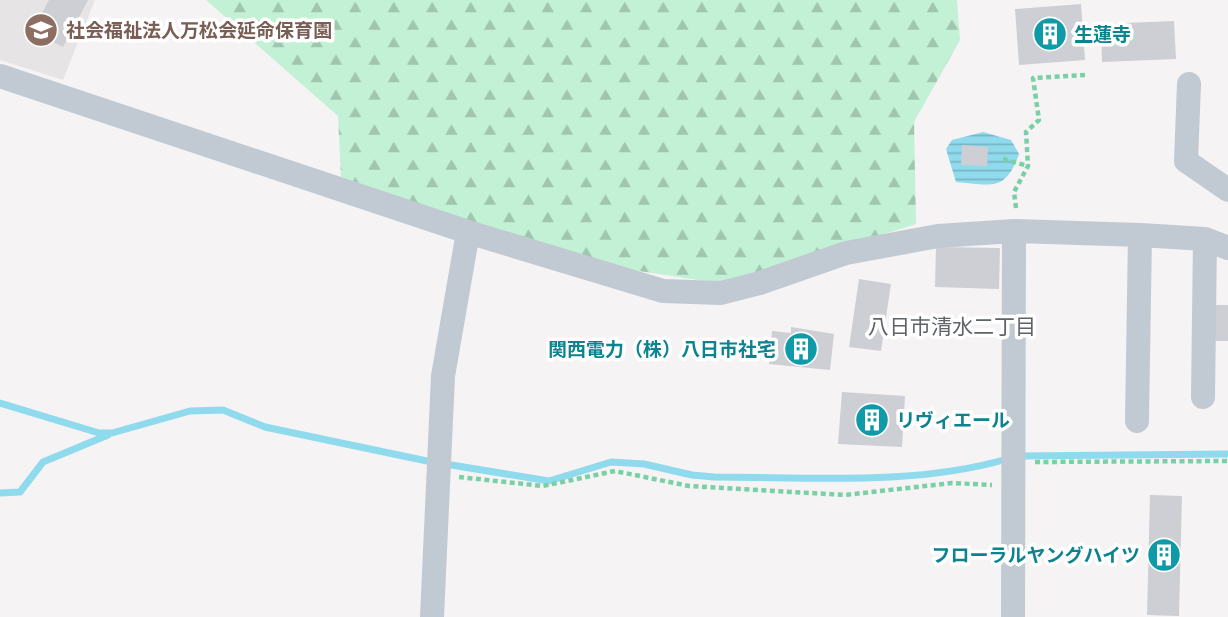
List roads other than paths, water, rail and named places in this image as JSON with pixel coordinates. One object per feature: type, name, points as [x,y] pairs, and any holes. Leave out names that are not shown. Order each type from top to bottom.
[{"type":"street","points":[[0,76],[468,232],[663,291],[721,293],[760,283],[846,253],[1015,223],[1205,239],[1228,248]]},
{"type":"street","points":[[1189,84],[1185,161],[1228,190]]},
{"type":"street","points":[[1013,617],[1015,223]]},
{"type":"street","points":[[432,617],[443,376],[468,232]]},
{"type":"street","points":[[1136,421],[1140,235]]},
{"type":"street","points":[[1203,397],[1205,239]]},
{"type":"water","points":[[983,132],[1011,140],[1019,154],[1014,166],[1008,175],[996,183],[956,182],[946,149],[952,140]]},
{"type":"waterway","points":[[0,403],[99,433],[112,433],[190,411],[223,410],[265,427],[427,461],[549,481],[611,462],[644,464],[714,477],[862,478],[935,473],[972,468],[1007,459]]},
{"type":"waterway","points":[[0,493],[20,492],[43,462],[108,435]]},
{"type":"waterway","points":[[1019,456],[1228,454]]},
{"type":"place","name":"社会福祉法人万松会延命保育園","points":[[41,30]]},
{"type":"place","name":"生蓮寺","points":[[1050,34]]},
{"type":"place","name":"関西電力（株）八日市社宅","points":[[801,349]]},
{"type":"place","name":"リヴィエール","points":[[872,420]]},
{"type":"place","name":"フローラルヤングハイツ","points":[[1164,555]]},
{"type":"district","name":"八日市清水二丁目","points":[[952,327]]}]
